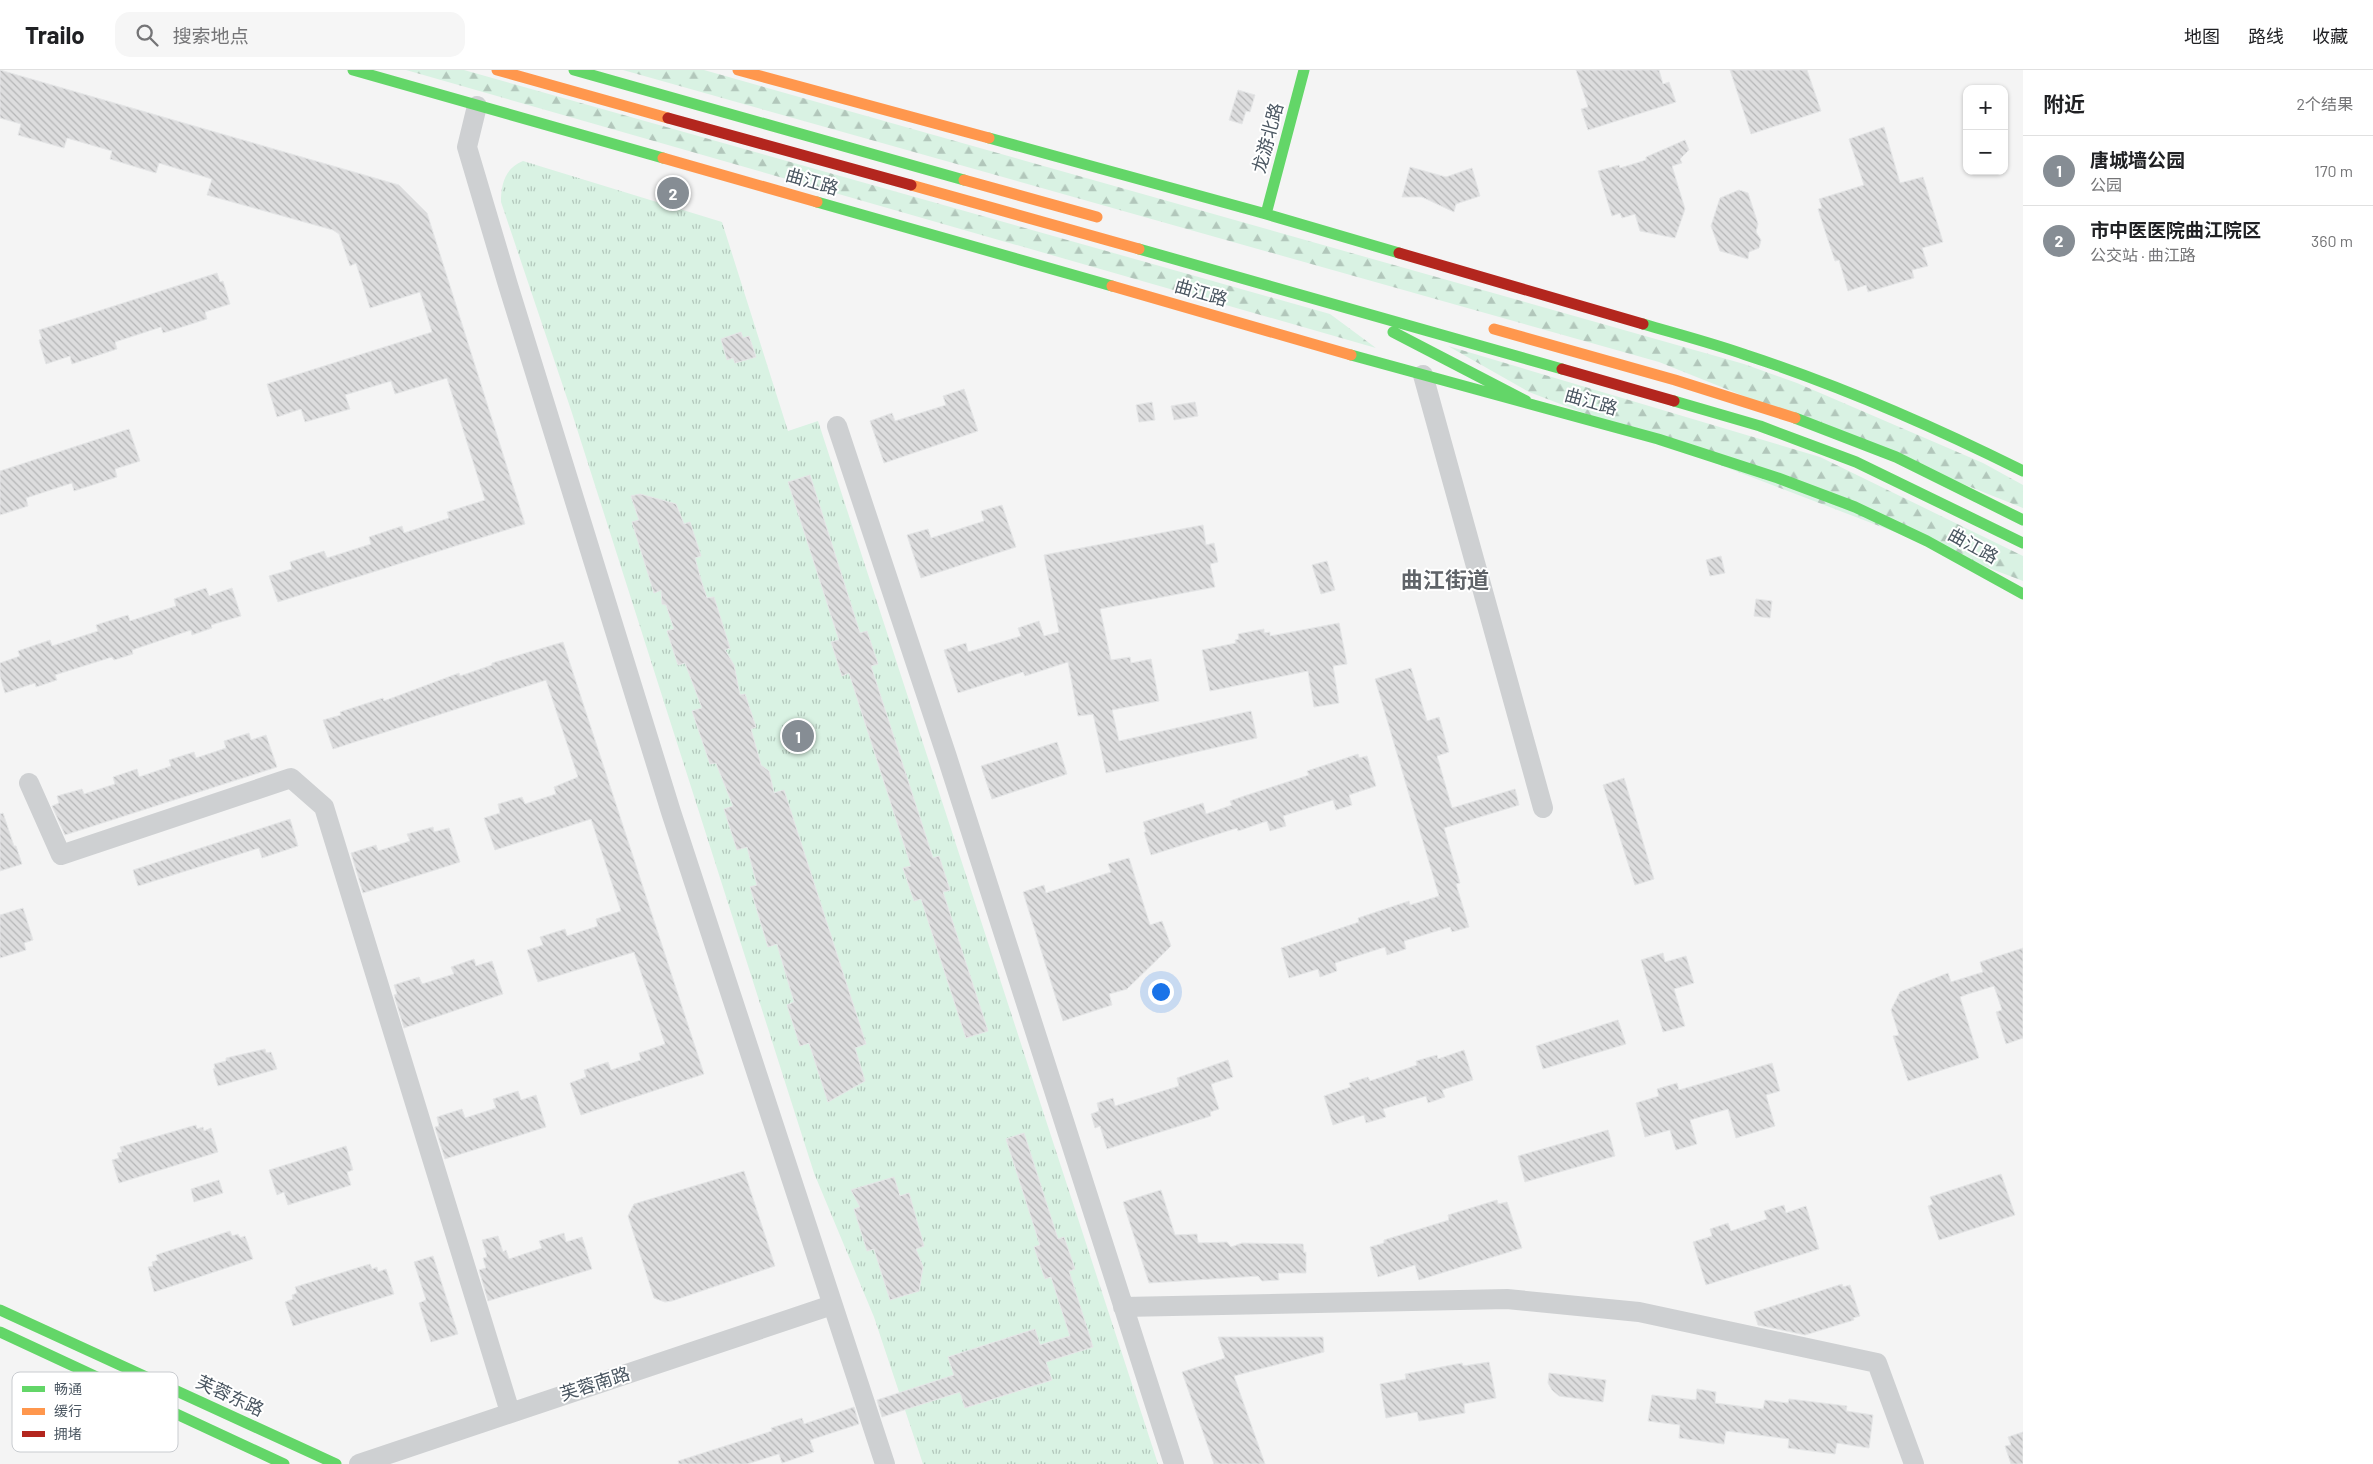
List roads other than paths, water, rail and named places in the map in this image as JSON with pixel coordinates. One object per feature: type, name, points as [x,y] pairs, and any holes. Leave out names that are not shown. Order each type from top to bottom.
[{"type":"main road","name":"曲江路","points":[[353,70],[1423,375],[1526,401],[1658,439],[1778,478],[1855,507],[1927,541],[2023,594]]},
{"type":"main road","name":"曲江路","points":[[497,70],[1341,305],[1760,426],[1856,462],[2023,543]]},
{"type":"main road","points":[[574,70],[1106,220]]},
{"type":"main road","points":[[738,70],[1266,214],[1744,354],[1806,374],[1885,405],[2023,471]]},
{"type":"main road","name":"龙游北路","points":[[1266,214],[1304,70]]},
{"type":"main road","points":[[1341,305],[1526,401]]},
{"type":"main road","points":[[1480,325],[1757,405],[1836,433],[1930,472],[2023,520]]},
{"type":"main road","name":"芙蓉东路","points":[[0,1310],[135,1372]]},
{"type":"main road","points":[[0,1332],[86,1372]]},
{"type":"main road","name":"芙蓉东路","points":[[178,1392],[336,1464]]},
{"type":"main road","points":[[178,1415],[284,1464]]},
{"type":"street","points":[[477,106],[467,147],[659,775],[885,1464]]},
{"type":"street","points":[[1423,375],[1543,808]]},
{"type":"street","points":[[837,426],[947,757],[1174,1464]]},
{"type":"street","points":[[29,783],[61,855],[291,778],[324,807],[510,1412]]},
{"type":"street","points":[[1123,1308],[1507,1299],[1639,1312],[1877,1363],[1914,1464]]},
{"type":"street","name":"芙蓉南路","points":[[358,1464],[832,1305]]},
{"type":"place","name":"市中医医院曲江院区","points":[[673,193]]},
{"type":"place","name":"唐城墙公园","points":[[798,736]]},
{"type":"district","name":"曲江街道","points":[[1445,580]]}]
